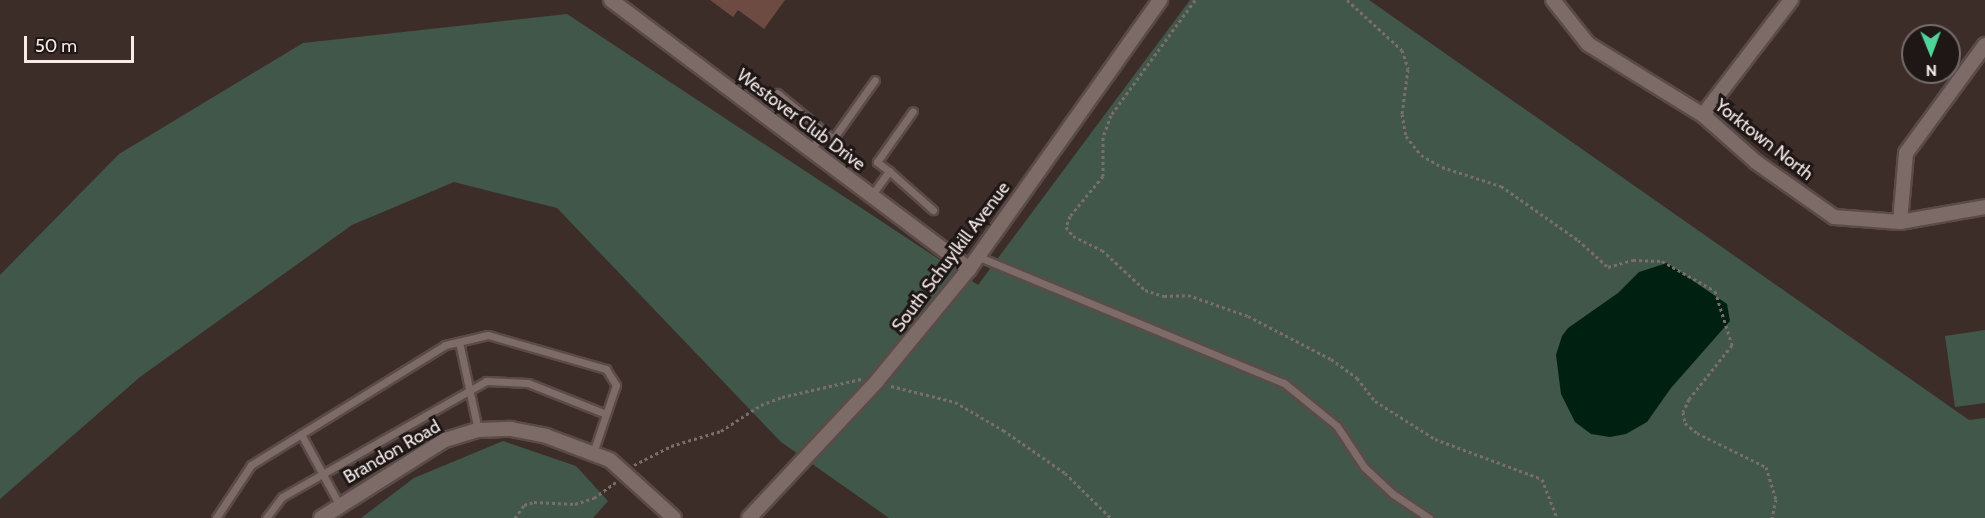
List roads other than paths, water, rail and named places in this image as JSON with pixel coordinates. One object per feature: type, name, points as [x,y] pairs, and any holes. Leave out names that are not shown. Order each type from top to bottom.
[{"type":"street","name":"Westover Club Drive","points":[[611,0],[969,269]]},
{"type":"street","name":"Yorktown North","points":[[1553,0],[1588,44],[1704,114],[1756,162],[1834,217],[1900,222],[1985,207]]},
{"type":"street","points":[[1704,114],[1791,0]]},
{"type":"street","name":"South Schuylkill Avenue","points":[[749,518],[877,381],[969,269],[1154,2]]},
{"type":"street","points":[[1900,222],[1906,153],[1985,45]]},
{"type":"street","name":"Brandon Road","points":[[321,518],[339,504],[445,440],[478,429],[528,431],[610,460],[674,518]]},
{"type":"lane","points":[[777,93],[833,139],[875,80]]},
{"type":"lane","points":[[913,111],[877,162],[933,210]]},
{"type":"lane","points":[[811,150],[824,131]]},
{"type":"lane","points":[[871,196],[889,171]]},
{"type":"lane","points":[[977,256],[1284,383],[1337,426],[1364,467],[1393,494],[1429,518]]},
{"type":"lane","points":[[216,518],[251,465],[445,345],[488,335],[606,369],[616,385],[593,453]]},
{"type":"lane","points":[[459,342],[478,429]]},
{"type":"lane","points":[[266,518],[282,497],[321,472],[469,388],[486,381],[528,383],[606,414]]},
{"type":"lane","points":[[301,434],[339,504]]}]
